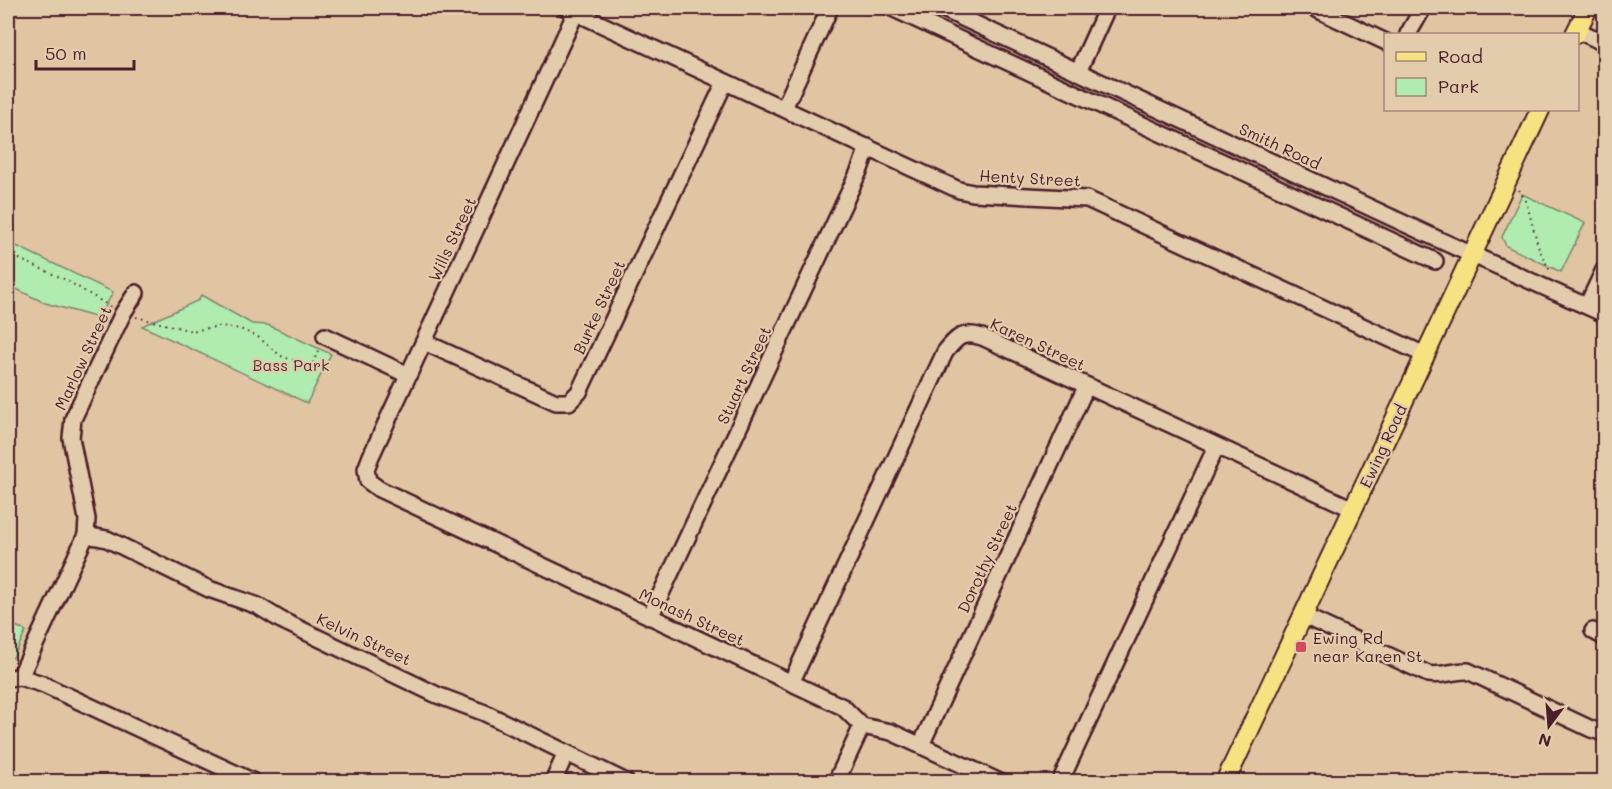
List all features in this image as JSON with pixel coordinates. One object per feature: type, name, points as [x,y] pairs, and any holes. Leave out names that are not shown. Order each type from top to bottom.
[{"type":"main road","points":[[1576,32],[1588,8]]},
{"type":"main road","name":"Ewing Road","points":[[1225,782],[1540,111]]},
{"type":"street","points":[[784,108],[830,8]]},
{"type":"street","points":[[892,8],[1436,261]]},
{"type":"street","name":"Smith Road","points":[[941,8],[1605,314]]},
{"type":"street","points":[[1078,72],[1107,8]]},
{"type":"street","points":[[1314,8],[1384,41]]},
{"type":"street","points":[[1409,33],[1423,8]]},
{"type":"street","name":"Henty Street","points":[[571,10],[958,190],[973,193],[1087,199],[1425,355]]},
{"type":"street","name":"Wills Street","points":[[368,481],[366,469],[369,462],[571,10]]},
{"type":"street","points":[[1579,33],[1605,43]]},
{"type":"street","name":"Burke Street","points":[[424,342],[556,402],[569,402],[579,392],[725,82]]},
{"type":"street","name":"Stuart Street","points":[[650,617],[868,147]]},
{"type":"street","points":[[1587,306],[1605,270]]},
{"type":"street","name":"Marlow Street","points":[[14,678],[86,535],[87,519],[70,438],[73,419],[123,313],[136,293]]},
{"type":"street","name":"Karen Street","points":[[791,683],[945,352],[956,338],[971,334],[982,337],[1353,509]]},
{"type":"street","points":[[325,336],[408,375]]},
{"type":"street","name":"Dorothy Street","points":[[921,745],[1086,387]]},
{"type":"street","points":[[1060,782],[1216,447]]},
{"type":"street","name":"Monash Street","points":[[368,481],[379,489],[843,707],[862,726]]},
{"type":"street","name":"Kelvin Street","points":[[86,535],[107,539],[209,590],[258,606],[281,620],[437,695],[484,713],[626,782]]},
{"type":"street","points":[[1304,616],[1428,674],[1439,676],[1455,671],[1468,671],[1591,729],[1605,733]]},
{"type":"street","points":[[14,678],[36,681],[254,782]]},
{"type":"street","points":[[836,782],[862,726],[891,732],[1000,782]]},
{"type":"street","points":[[553,782],[566,753]]},
{"type":"path","points":[[1519,190],[1526,201],[1539,249],[1551,273]]},
{"type":"path","points":[[8,254],[66,280],[123,313],[192,331],[220,326],[240,329],[258,337],[281,356],[311,367],[325,336]]},
{"type":"green space","points":[[1522,194],[1585,223],[1561,272],[1506,246],[1502,237]]},
{"type":"green space","points":[[8,242],[113,292],[99,318],[45,303],[8,285]]},
{"type":"green space","name":"Bass Park","points":[[201,295],[252,324],[268,325],[331,354],[307,403],[142,326],[199,300]]},
{"type":"green space","points":[[8,622],[26,631],[14,656],[8,661]]},
{"type":"place","name":"Ewing Rd near Karen St","points":[[1301,647]]}]
